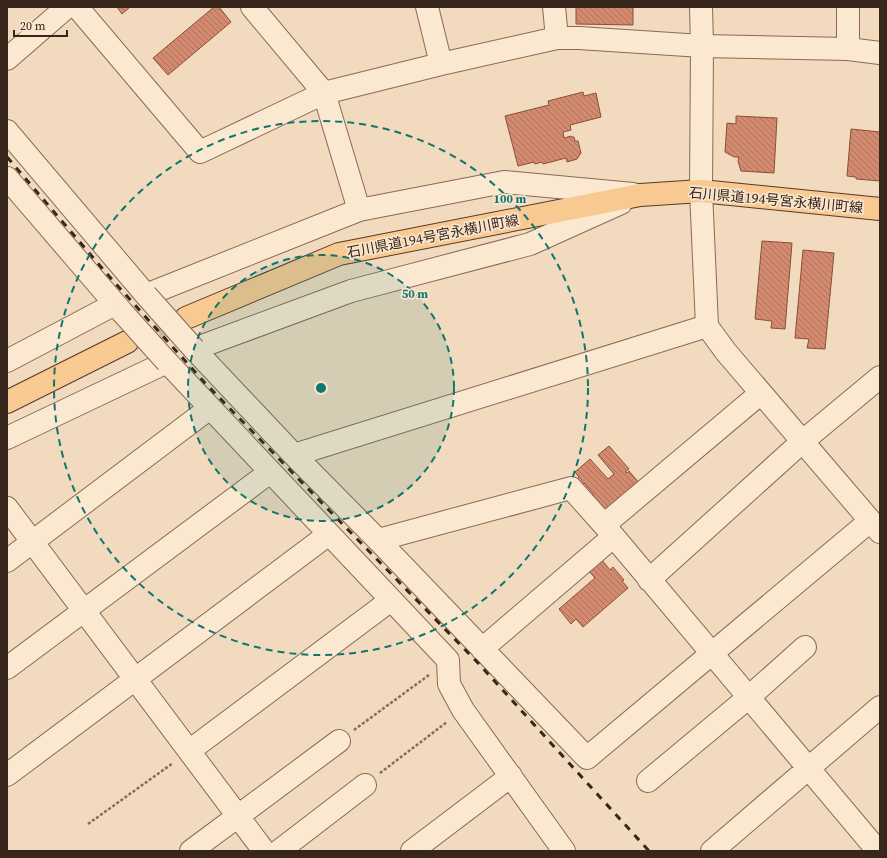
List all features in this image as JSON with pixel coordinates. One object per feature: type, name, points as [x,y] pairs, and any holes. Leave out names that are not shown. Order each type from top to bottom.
[{"type":"main road","name":"石川県道194号宮永横川町線","points":[[186,318],[340,254],[640,195],[701,191],[880,209]]},
{"type":"main road","points":[[7,402],[128,342]]},
{"type":"street","points":[[7,59],[67,7]]},
{"type":"street","points":[[77,7],[200,152],[324,93],[441,64],[557,38],[702,46],[848,49],[880,53]]},
{"type":"street","points":[[252,7],[324,93],[359,210]]},
{"type":"street","points":[[428,7],[441,64]]},
{"type":"street","points":[[554,7],[557,38]]},
{"type":"street","points":[[7,131],[146,295],[194,349],[586,758],[712,654],[875,527],[726,352],[707,326],[701,191],[701,7]]},
{"type":"street","points":[[848,7],[848,49]]},
{"type":"street","points":[[7,178],[118,308],[167,362],[448,660],[449,684],[463,710],[564,851]]},
{"type":"street","points":[[146,295],[359,210],[504,182],[640,195]]},
{"type":"street","points":[[194,349],[351,291],[530,244],[640,195]]},
{"type":"street","points":[[7,361],[118,308]]},
{"type":"street","points":[[294,454],[707,326]]},
{"type":"street","points":[[7,438],[167,362]]},
{"type":"street","points":[[649,580],[803,441],[880,377]]},
{"type":"street","points":[[482,649],[608,531],[761,393]]},
{"type":"street","points":[[7,561],[210,408]]},
{"type":"street","points":[[7,668],[270,472]]},
{"type":"street","points":[[378,540],[571,488],[808,768],[877,844]]},
{"type":"street","points":[[7,508],[264,851]]},
{"type":"street","points":[[7,775],[329,534]]},
{"type":"street","points":[[189,751],[391,600]]},
{"type":"street","points":[[648,781],[749,698],[805,647]]},
{"type":"street","points":[[712,851],[880,707]]},
{"type":"street","points":[[191,851],[339,741]]},
{"type":"street","points":[[412,851],[511,776]]},
{"type":"street","points":[[279,851],[365,785]]},
{"type":"path","points":[[339,741],[448,660]]},
{"type":"path","points":[[365,785],[463,710]]},
{"type":"path","points":[[88,824],[189,751]]},
{"type":"building","points":[[117,7],[130,7],[122,14]]},
{"type":"building","points":[[214,7],[219,7],[231,22],[168,75],[153,58]]},
{"type":"building","points":[[576,7],[633,7],[633,25],[576,24]]},
{"type":"building","points":[[583,92],[584,96],[596,93],[601,117],[570,125],[571,130],[563,132],[564,138],[571,136],[574,137],[575,141],[578,141],[581,153],[577,159],[567,162],[566,158],[543,164],[542,162],[535,164],[534,162],[518,166],[505,116],[549,105],[548,101]]},
{"type":"building","points":[[736,116],[777,118],[774,173],[741,171],[738,161],[739,157],[734,157],[725,152],[727,123],[736,124]]},
{"type":"building","points":[[851,129],[880,132],[880,181],[856,179],[856,177],[847,176]]},
{"type":"building","points":[[762,241],[792,243],[785,329],[771,328],[772,321],[755,319]]},
{"type":"building","points":[[803,250],[834,253],[825,349],[807,348],[809,339],[795,338]]},
{"type":"building","points":[[609,446],[629,469],[625,472],[627,473],[629,471],[640,484],[605,510],[584,483],[582,485],[577,479],[579,477],[575,472],[590,459],[608,479],[614,474],[598,455]]},
{"type":"building","points":[[602,560],[610,570],[613,567],[624,580],[622,581],[628,588],[583,627],[576,619],[571,624],[559,609],[595,578],[589,571]]},
{"type":"tunnel","points":[[127,342],[186,318]]},
{"type":"railway","points":[[7,157],[108,275],[205,383],[479,664],[649,851]]}]
